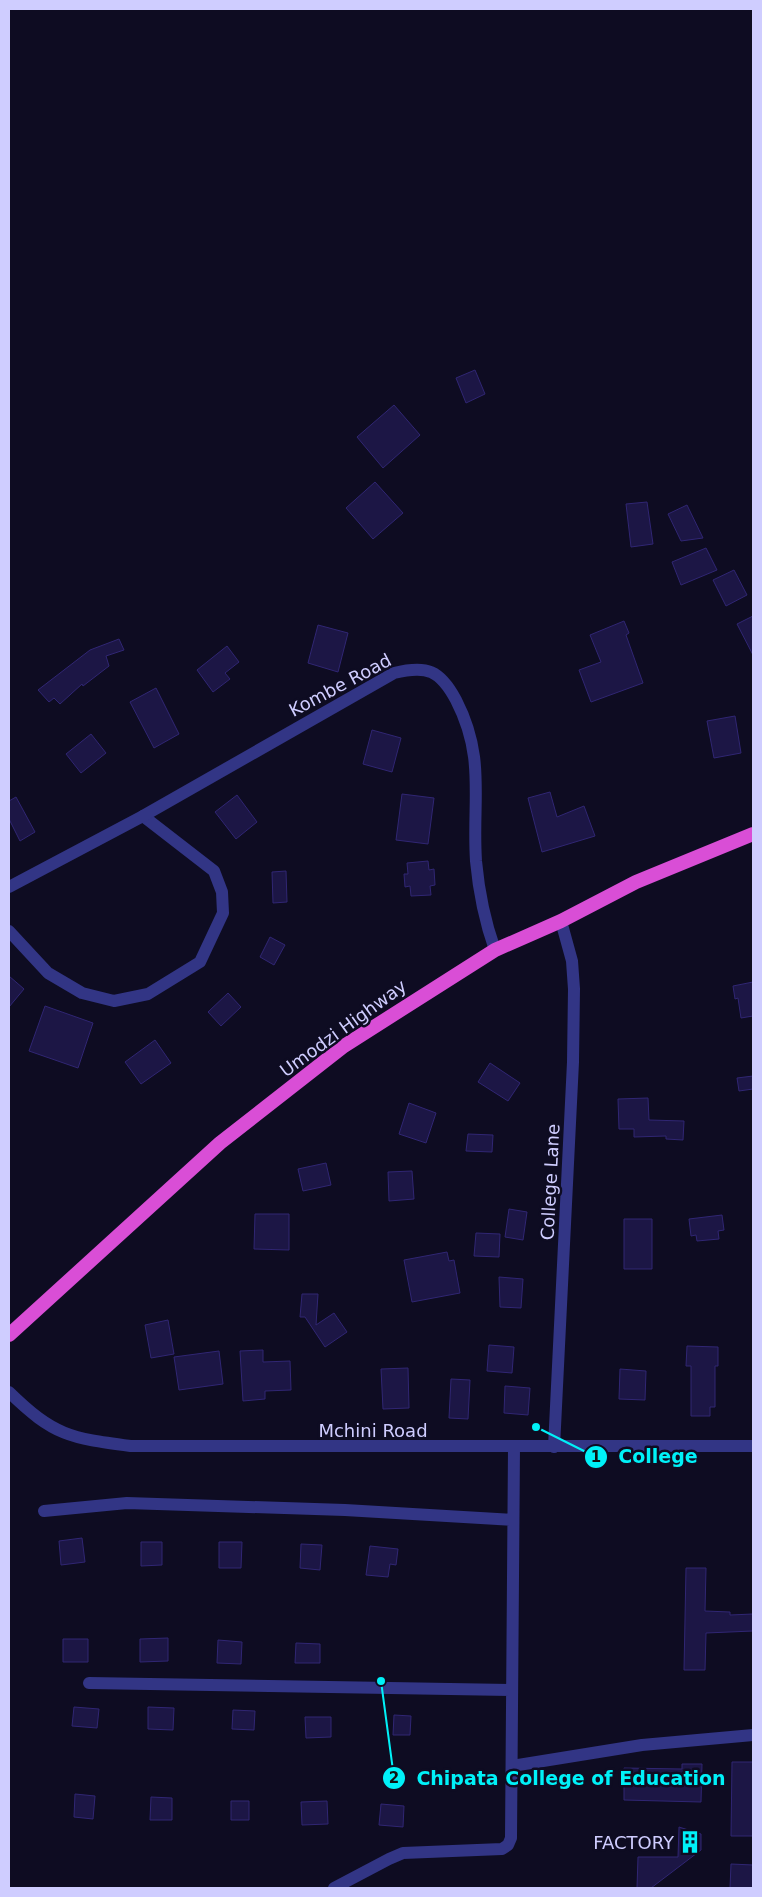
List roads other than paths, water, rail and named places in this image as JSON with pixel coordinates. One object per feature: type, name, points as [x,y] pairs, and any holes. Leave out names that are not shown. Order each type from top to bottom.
[{"type":"highway","name":"Umodzi Highway","points":[[9,1335],[220,1143],[344,1046],[495,950],[561,921],[636,882],[753,834]]},
{"type":"street","name":"Kombe Road","points":[[9,887],[143,816],[394,673],[415,668],[433,672],[448,686],[463,715],[473,743],[477,776],[476,859],[482,911],[495,950]]},
{"type":"street","points":[[9,932],[48,973],[82,993],[114,1001],[148,994],[200,962],[223,912],[222,892],[214,871],[143,816]]},
{"type":"street","name":"College Lane","points":[[554,1447],[573,1062],[574,998],[572,961],[561,921]]},
{"type":"street","name":"Mchini Road","points":[[9,1392],[34,1417],[54,1430],[82,1440],[131,1446],[753,1446]]},
{"type":"street","points":[[334,1888],[403,1853],[502,1849],[508,1845],[512,1838],[514,1447]]},
{"type":"street","points":[[44,1511],[127,1503],[345,1510],[513,1520]]},
{"type":"street","points":[[89,1683],[512,1690]]},
{"type":"street","points":[[512,1766],[642,1745],[753,1734]]},
{"type":"place","name":"College","points":[[536,1427]]},
{"type":"place","name":"Chipata College of Education","points":[[381,1681]]},
{"type":"place","name":"FACTORY","points":[[690,1842]]}]
